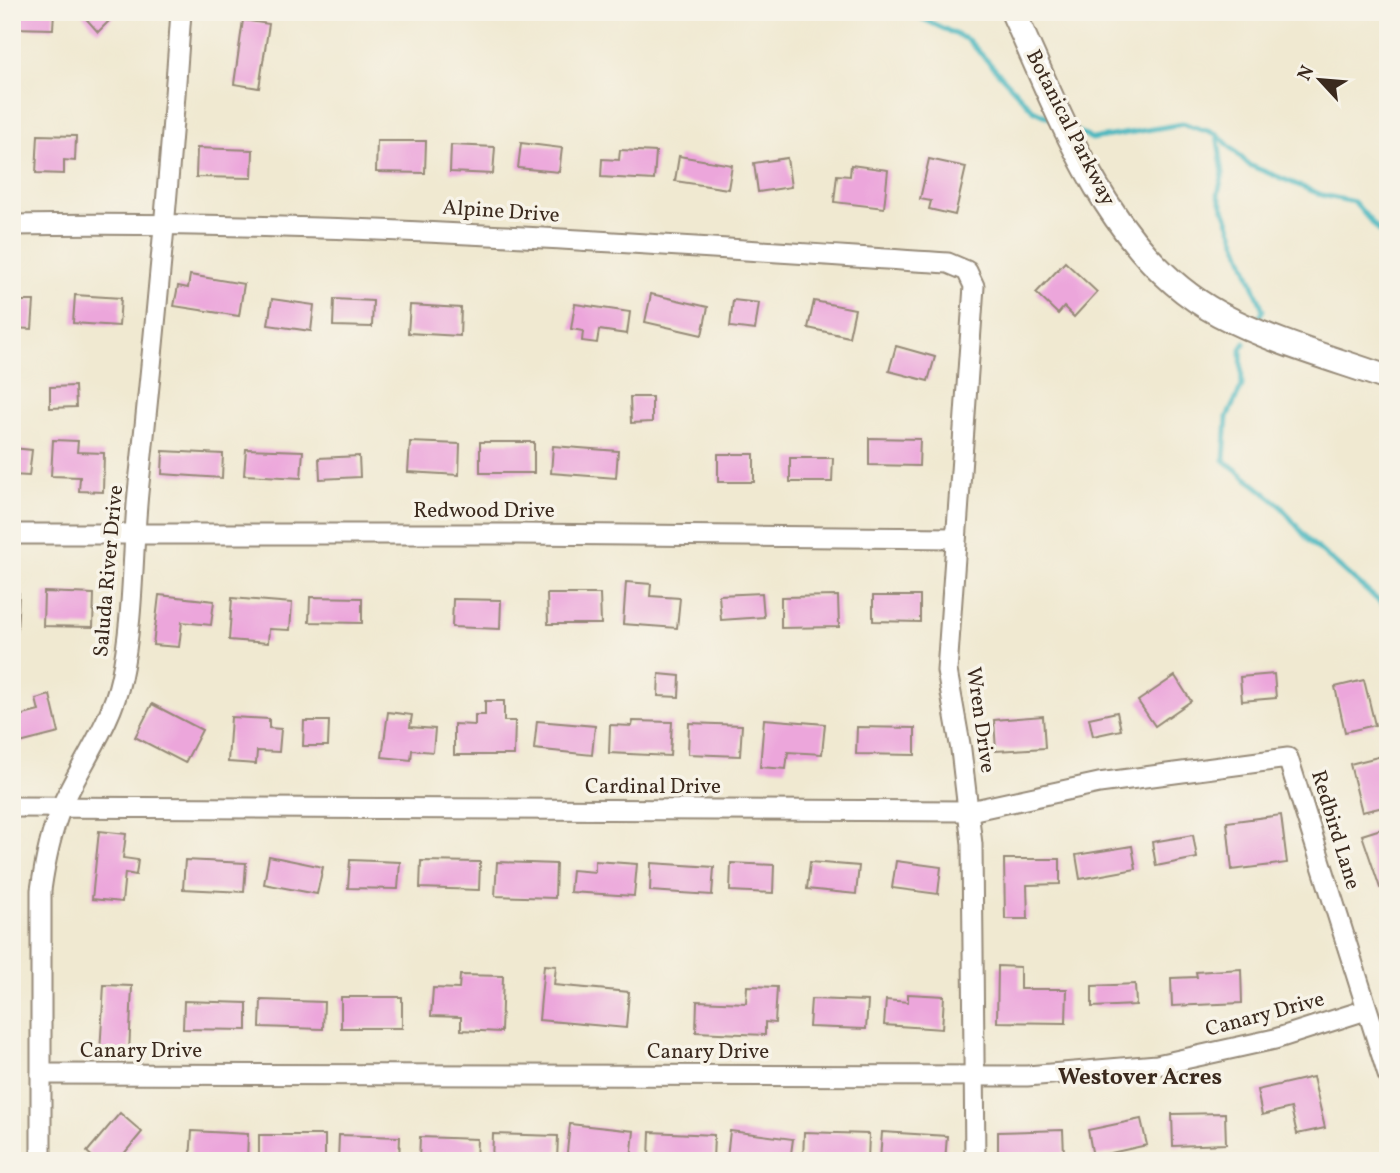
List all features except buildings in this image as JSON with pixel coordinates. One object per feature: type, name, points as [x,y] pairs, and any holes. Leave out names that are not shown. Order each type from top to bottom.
[{"type":"street","name":"Saluda River Drive","points":[[41,1161],[41,890],[48,846],[62,807],[105,723],[121,682],[129,638],[134,534],[166,222],[181,12]]},
{"type":"street","name":"Botanical Parkway","points":[[1013,12],[1097,190],[1130,237],[1163,273],[1202,303],[1275,338],[1388,378]]},
{"type":"street","name":"Alpine Drive","points":[[12,225],[166,222],[433,230],[948,263],[967,271],[974,286]]},
{"type":"street","name":"Wren Drive","points":[[974,286],[947,671],[970,811],[976,1076],[975,1161]]},
{"type":"street","name":"Redwood Drive","points":[[12,534],[518,534],[955,538]]},
{"type":"street","name":"Cardinal Drive","points":[[12,807],[970,811],[1099,783],[1288,758]]},
{"type":"street","name":"Redbird Lane","points":[[1288,758],[1388,1075]]},
{"type":"street","name":"Canary Drive","points":[[41,1074],[1027,1076],[1157,1065],[1275,1039],[1366,1010]]},
{"type":"waterway","points":[[908,12],[968,40],[1033,110],[1052,119]]},
{"type":"waterway","points":[[1076,131],[1092,139],[1183,124],[1217,134],[1249,165],[1322,195],[1354,202],[1380,232],[1388,232]]},
{"type":"waterway","points":[[1217,134],[1223,173],[1218,194],[1263,310],[1260,316]]},
{"type":"waterway","points":[[1245,343],[1241,349],[1242,386],[1227,417],[1224,460],[1279,504],[1309,541],[1388,609]]},
{"type":"district","name":"Westover Acres","points":[[1140,1078]]}]
